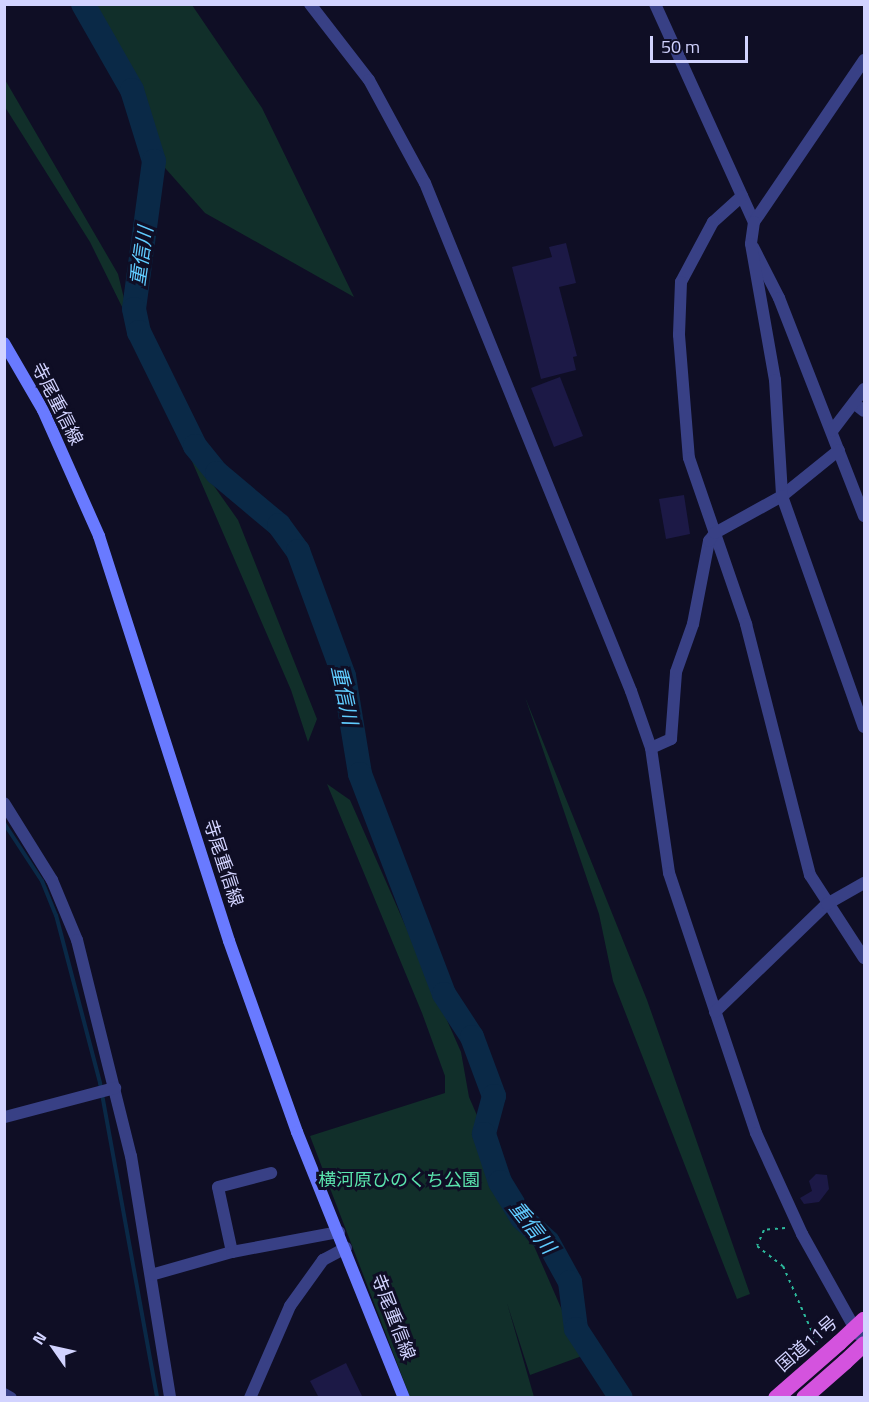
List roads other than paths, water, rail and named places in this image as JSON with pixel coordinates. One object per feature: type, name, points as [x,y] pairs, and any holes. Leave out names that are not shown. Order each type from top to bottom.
[{"type":"highway","name":"国道11号","points":[[776,1398],[860,1324]]},
{"type":"highway","points":[[804,1398],[864,1348]]},
{"type":"main road","name":"寺尾重信線","points":[[4,343],[43,410],[99,536],[229,941],[297,1132],[346,1248],[404,1398]]},
{"type":"street","points":[[310,4],[369,80],[425,183],[651,748],[669,873],[756,1132],[802,1234],[860,1324],[864,1348]]},
{"type":"street","points":[[655,4],[754,222]]},
{"type":"street","points":[[864,60],[861,74],[754,222],[751,244],[775,380],[783,496],[864,727]]},
{"type":"street","points":[[742,196],[713,222],[686,270],[678,300],[689,458],[751,645],[802,851],[827,904],[864,958]]},
{"type":"street","points":[[751,244],[779,298],[864,516]]},
{"type":"street","points":[[832,431],[860,408],[864,389]]},
{"type":"street","points":[[651,748],[671,739],[676,672],[693,624],[705,551],[715,533],[783,496],[839,450]]},
{"type":"street","points":[[4,803],[66,909],[115,1088],[151,1275],[170,1398]]},
{"type":"street","points":[[715,1012],[827,904],[864,883]]},
{"type":"street","points":[[5,1117],[115,1088]]},
{"type":"street","points":[[232,1252],[218,1187],[271,1173]]},
{"type":"street","points":[[151,1275],[232,1252],[339,1232]]},
{"type":"street","points":[[250,1398],[290,1306],[322,1260],[346,1248]]},
{"type":"street","points":[[4,1394],[10,1398]]},
{"type":"waterway","name":"重信川","points":[[83,4],[132,90],[154,161],[134,309],[139,332],[195,446],[217,473],[279,525],[298,551],[344,676],[360,774],[444,994],[472,1037],[494,1096],[484,1134],[500,1182],[522,1218],[548,1242],[570,1282],[576,1329],[621,1398]]},
{"type":"waterway","points":[[4,823],[42,881],[56,915],[100,1083],[157,1398]]},
{"type":"park label","name":"横河原ひのくち公園","points":[[399,1180]]}]
